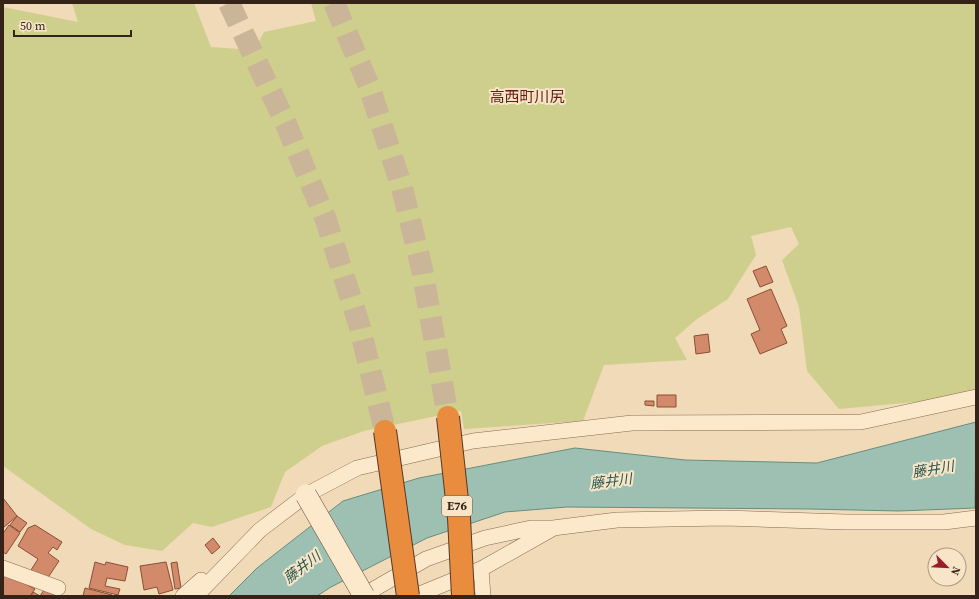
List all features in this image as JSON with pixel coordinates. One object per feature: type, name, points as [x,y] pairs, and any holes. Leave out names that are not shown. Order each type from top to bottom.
[{"type":"highway","name":"E76","points":[[448,417],[459,518],[463,596]]},
{"type":"highway","points":[[385,431],[397,507],[408,596]]},
{"type":"highway","points":[[397,507],[402,596]]},
{"type":"street","points":[[183,596],[260,530],[306,495],[357,468],[473,441],[632,423],[861,422],[976,396]]},
{"type":"street","points":[[306,495],[363,596],[426,559],[485,538],[531,528],[553,528],[617,520],[724,518],[846,522],[944,522],[976,518]]},
{"type":"street","points":[[415,596],[481,569],[553,528]]},
{"type":"street","points":[[196,596],[260,530]]},
{"type":"street","points":[[3,568],[58,588]]},
{"type":"street","points":[[481,569],[483,596]]},
{"type":"green space","points":[[72,3],[194,3],[211,47],[254,50],[264,32],[316,21],[311,3],[976,3],[976,390],[927,401],[839,409],[807,371],[799,307],[782,260],[799,244],[791,227],[751,236],[756,255],[728,299],[697,319],[675,338],[687,360],[604,365],[583,421],[464,429],[461,411],[364,431],[322,446],[285,472],[271,507],[212,527],[193,523],[162,551],[125,545],[91,529],[3,466],[3,7],[78,22]]},
{"type":"water","name":"藤井川","points":[[976,422],[975,508],[899,511],[567,507],[505,512],[427,538],[331,587],[317,596],[229,596],[257,568],[343,501],[419,478],[575,448],[685,460],[817,463]]},
{"type":"building","points":[[766,266],[773,282],[760,287],[753,271]]},
{"type":"building","points":[[771,289],[787,326],[781,329],[787,343],[760,354],[751,334],[760,330],[747,299]]},
{"type":"building","points":[[708,334],[710,352],[696,354],[694,336]]},
{"type":"building","points":[[657,395],[676,395],[676,407],[657,407]]},
{"type":"building","points":[[645,401],[654,401],[654,406],[645,405]]},
{"type":"building","points":[[3,498],[17,516],[3,528]]},
{"type":"building","points":[[17,516],[27,523],[20,532],[10,525]]},
{"type":"building","points":[[9,525],[20,533],[6,554],[3,552],[3,531],[4,532]]},
{"type":"building","points":[[35,525],[62,542],[57,550],[53,547],[48,553],[59,561],[45,582],[31,570],[38,559],[18,546],[28,528]]},
{"type":"building","points":[[213,538],[220,547],[212,554],[205,545]]},
{"type":"building","points":[[95,562],[105,565],[106,562],[128,567],[125,581],[107,578],[105,586],[120,589],[118,595],[89,588]]},
{"type":"building","points":[[166,562],[173,590],[159,594],[157,587],[144,590],[140,566]]},
{"type":"building","points":[[177,562],[181,588],[175,589],[171,563]]},
{"type":"building","points":[[3,572],[35,589],[30,596],[3,596]]},
{"type":"building","points":[[85,588],[112,595],[83,596]]},
{"type":"building","points":[[44,590],[63,596],[40,596]]},
{"type":"building","points":[[33,592],[40,596],[31,596]]},
{"type":"tunnel","points":[[229,3],[286,124],[326,220],[359,324],[385,431]]},
{"type":"tunnel","points":[[334,3],[369,86],[402,188],[422,269],[448,417]]},
{"type":"district","name":"高西町川尻","points":[[527,96]]}]
